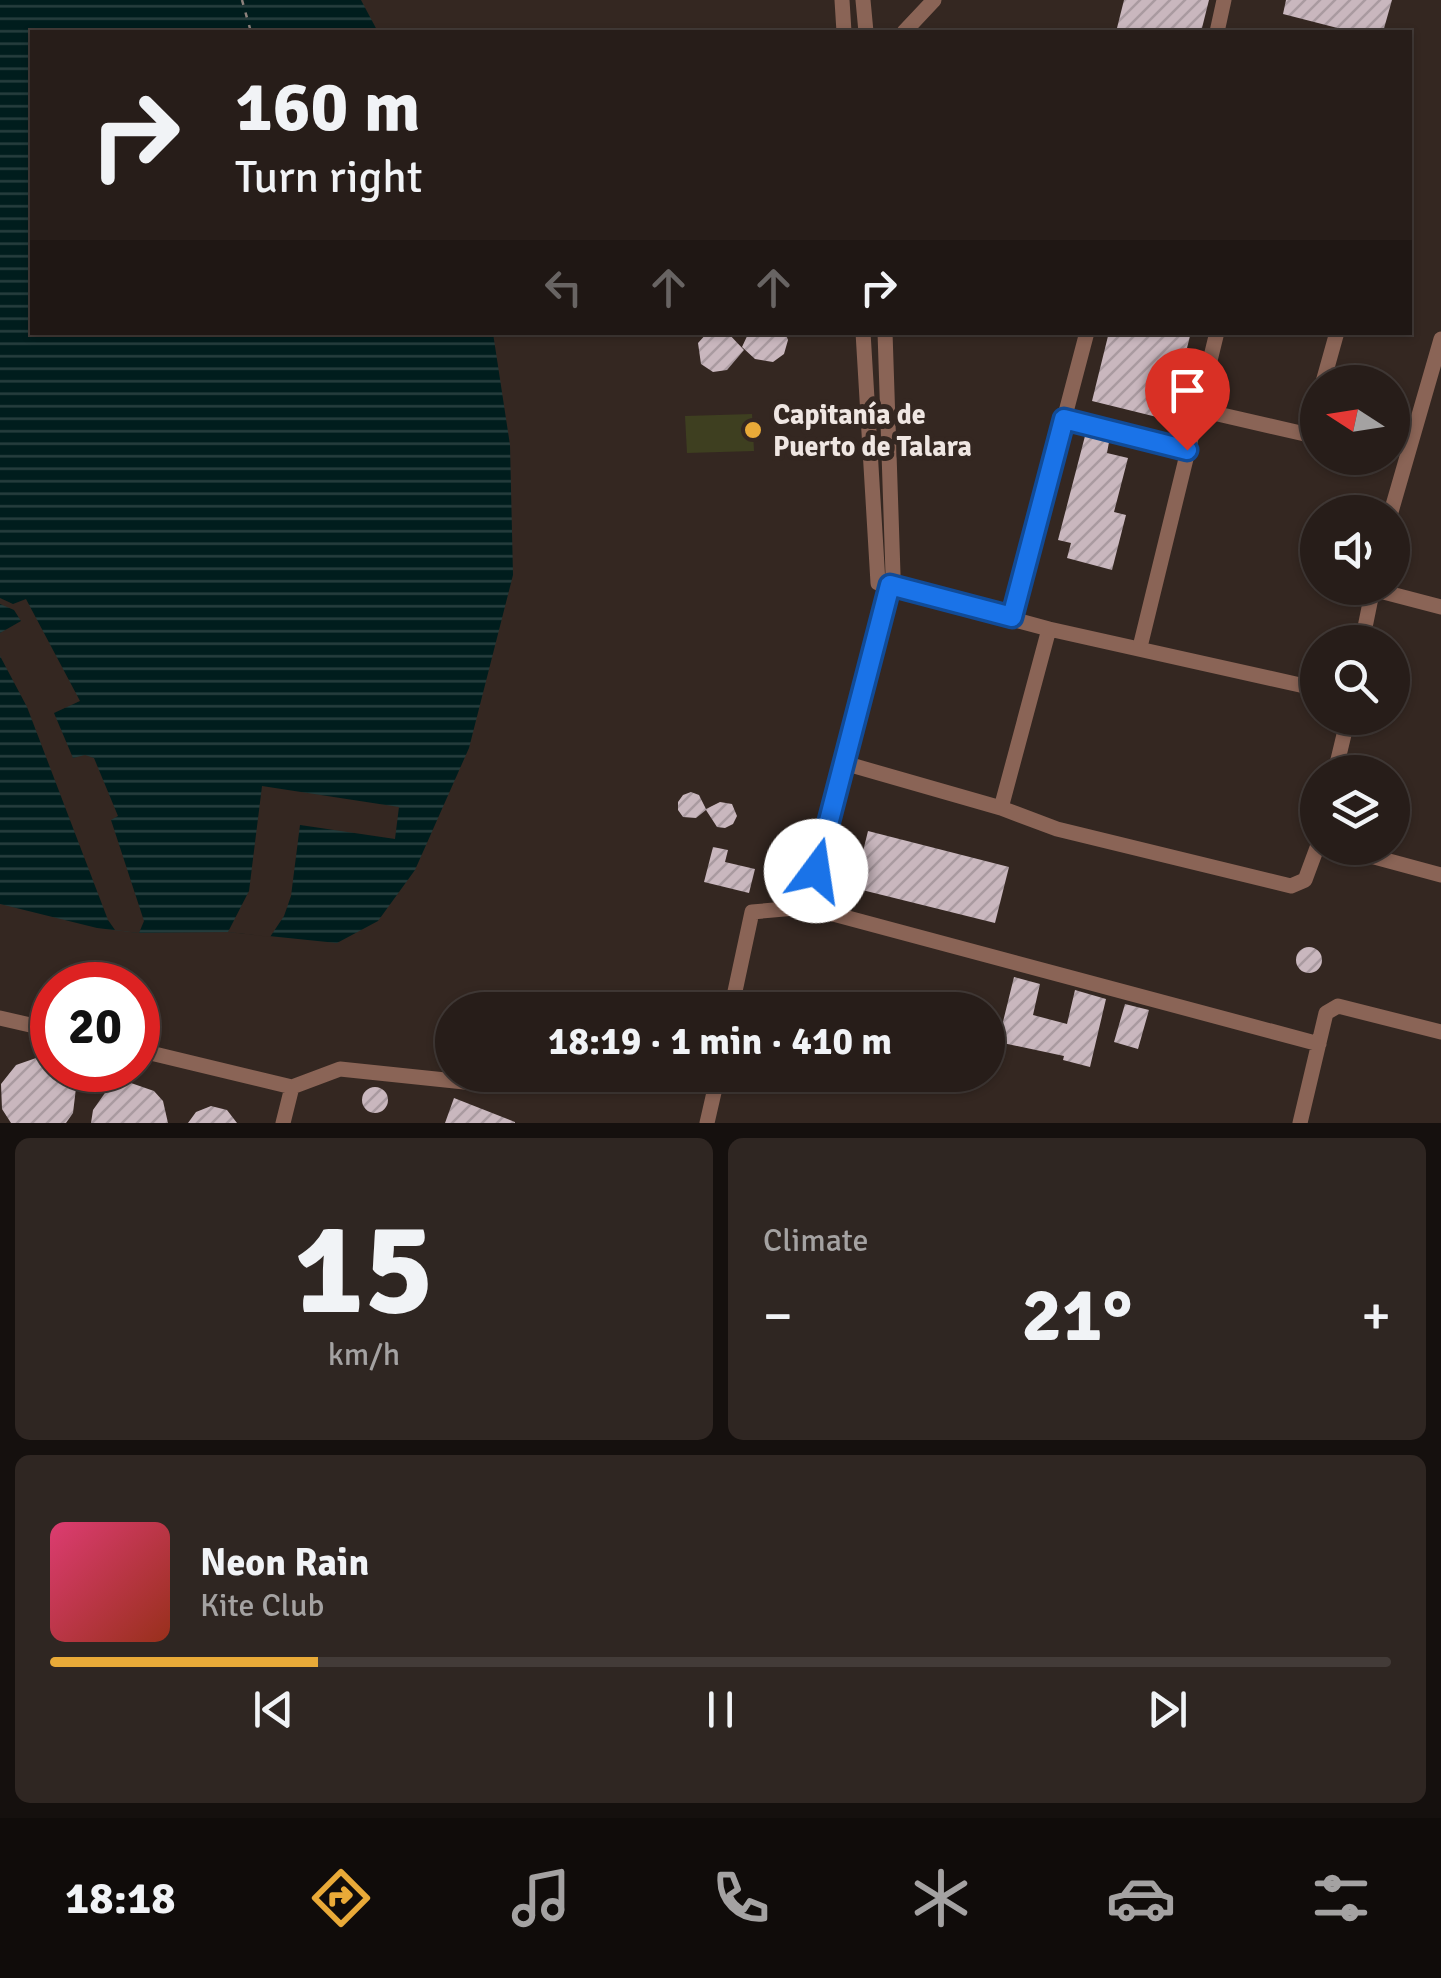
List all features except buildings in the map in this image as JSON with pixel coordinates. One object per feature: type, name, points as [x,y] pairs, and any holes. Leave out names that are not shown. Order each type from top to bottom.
[{"type":"street","points":[[842,0],[844,30]]},
{"type":"street","points":[[863,0],[866,30]]},
{"type":"street","points":[[906,30],[934,0]]},
{"type":"street","points":[[1217,30],[1224,0]]},
{"type":"street","points":[[808,907],[884,584],[863,335]]},
{"type":"street","points":[[884,584],[893,574],[885,335]]},
{"type":"street","points":[[1012,617],[1086,335]]},
{"type":"street","points":[[1140,647],[1216,335]]},
{"type":"street","points":[[1328,365],[1336,335]]},
{"type":"street","points":[[1410,426],[1441,342]]},
{"type":"street","points":[[1196,409],[1300,433]]},
{"type":"street","points":[[1064,419],[1187,450]]},
{"type":"street","points":[[884,584],[1049,629],[1300,686]]},
{"type":"street","points":[[1410,598],[1441,607]]},
{"type":"street","points":[[1000,808],[1049,629]]},
{"type":"street","points":[[844,763],[1000,808],[1057,829],[1291,886],[1305,880],[1311,865]]},
{"type":"street","points":[[1406,865],[1441,874]]},
{"type":"street","points":[[735,992],[752,912],[808,907],[1319,1044]]},
{"type":"street","points":[[1300,1123],[1326,1012],[1338,1006],[1441,1032]]},
{"type":"street","points":[[0,1018],[30,1025]]},
{"type":"street","points":[[160,1055],[292,1087],[340,1070],[435,1079]]},
{"type":"street","points":[[283,1123],[292,1087]]},
{"type":"street","points":[[708,1123],[714,1092]]},
{"type":"path","points":[[242,0],[250,30]]},
{"type":"green space","points":[[752,414],[754,451],[687,453],[685,416]]},
{"type":"water","points":[[0,0],[361,0],[377,30],[30,30],[30,335],[493,335],[510,445],[513,575],[469,748],[415,870],[378,921],[337,943],[228,932],[139,933],[97,928],[0,904]]},
{"type":"pier","points":[[0,598],[13,604],[26,599],[80,701],[54,713],[73,758],[94,758],[118,816],[111,820],[144,921],[139,933],[115,930],[108,920],[27,707],[0,656],[0,633],[21,621],[14,610],[0,604]]},
{"type":"pier","points":[[262,786],[399,807],[395,839],[300,825],[291,896],[270,937],[228,932],[249,891]]},
{"type":"place","name":"Capitanía de Puerto de Talara","points":[[753,430]]},
{"type":"route","points":[[816,871],[890,585],[1012,617],[1064,419],[1187,450]]}]
